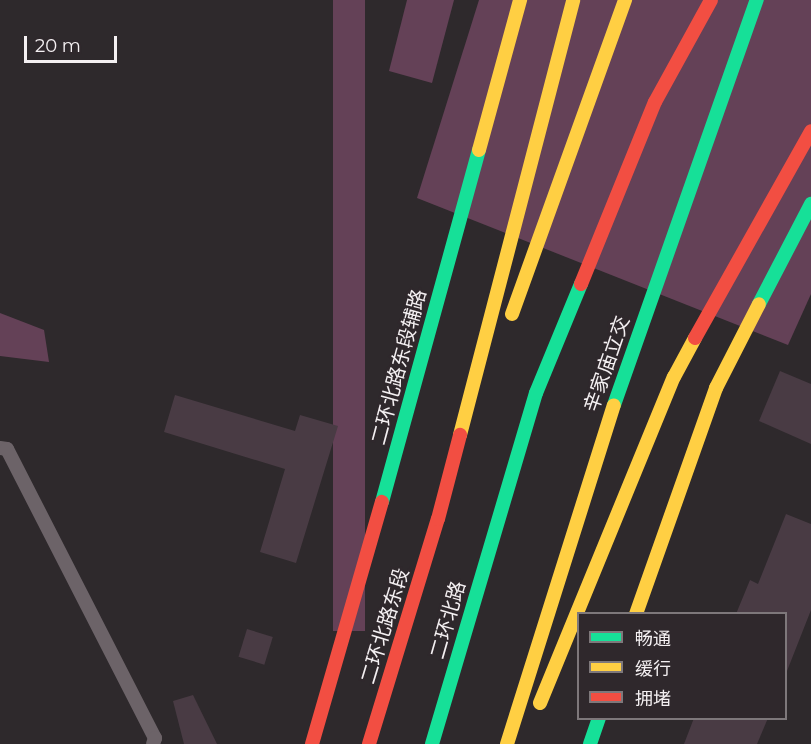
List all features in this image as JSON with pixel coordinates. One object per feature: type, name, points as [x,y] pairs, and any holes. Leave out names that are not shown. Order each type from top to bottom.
[{"type":"main road","name":"二环北路东段辅路","points":[[312,744],[377,521],[520,0]]},
{"type":"main road","points":[[438,519],[573,0]]},
{"type":"main road","points":[[507,327],[625,0]]},
{"type":"main road","name":"二环北路","points":[[432,744],[536,393],[655,102],[711,0]]},
{"type":"main road","name":"辛家庙立交","points":[[507,744],[627,364],[757,0]]},
{"type":"main road","points":[[578,612],[674,377],[811,131]]},
{"type":"main road","points":[[637,612],[716,388],[811,204]]},
{"type":"main road","points":[[438,519],[491,372]]},
{"type":"main road","name":"二环北路东段","points":[[369,744],[438,519]]},
{"type":"main road","points":[[537,712],[577,614]]},
{"type":"main road","points":[[590,744],[598,720]]},
{"type":"lane","points":[[0,448],[7,449],[18,470],[155,738],[153,744]]},
{"type":"shaded area","points":[[333,0],[365,0],[365,631],[333,631]]},
{"type":"shaded area","points":[[407,0],[454,0],[432,83],[389,71]]},
{"type":"shaded area","points":[[479,0],[811,0],[811,294],[788,345],[417,198]]},
{"type":"shaded area","points":[[0,313],[44,330],[49,362],[0,356]]},
{"type":"building","points":[[780,371],[811,384],[811,444],[759,421]]},
{"type":"building","points":[[175,395],[295,431],[300,415],[338,426],[296,563],[260,552],[285,469],[164,432]]},
{"type":"building","points":[[786,514],[811,524],[811,610],[787,671],[787,612],[737,612],[750,580],[758,584]]},
{"type":"building","points":[[247,629],[273,637],[264,665],[239,657]]},
{"type":"building","points":[[193,695],[217,744],[184,744],[173,701]]},
{"type":"building","points":[[693,720],[767,720],[757,744],[684,744]]},
{"type":"traffic: fast","points":[[614,405],[757,0]]},
{"type":"traffic: fast","points":[[382,502],[479,150]]},
{"type":"traffic: fast","points":[[759,304],[811,204]]},
{"type":"traffic: fast","points":[[432,744],[536,393],[581,284]]},
{"type":"traffic: fast","points":[[590,744],[598,720]]},
{"type":"traffic: slow","points":[[479,150],[520,0]]},
{"type":"traffic: slow","points":[[460,435],[573,0]]},
{"type":"traffic: slow","points":[[512,314],[625,0]]},
{"type":"traffic: slow","points":[[637,612],[716,388],[759,304]]},
{"type":"traffic: slow","points":[[577,612],[674,377],[695,338]]},
{"type":"traffic: slow","points":[[507,744],[614,405]]},
{"type":"traffic: slow","points":[[540,703],[577,613]]},
{"type":"traffic: jam","points":[[581,284],[655,102],[711,0]]},
{"type":"traffic: jam","points":[[695,338],[811,131]]},
{"type":"traffic: jam","points":[[369,744],[438,519],[460,435]]},
{"type":"traffic: jam","points":[[312,744],[382,502]]}]
